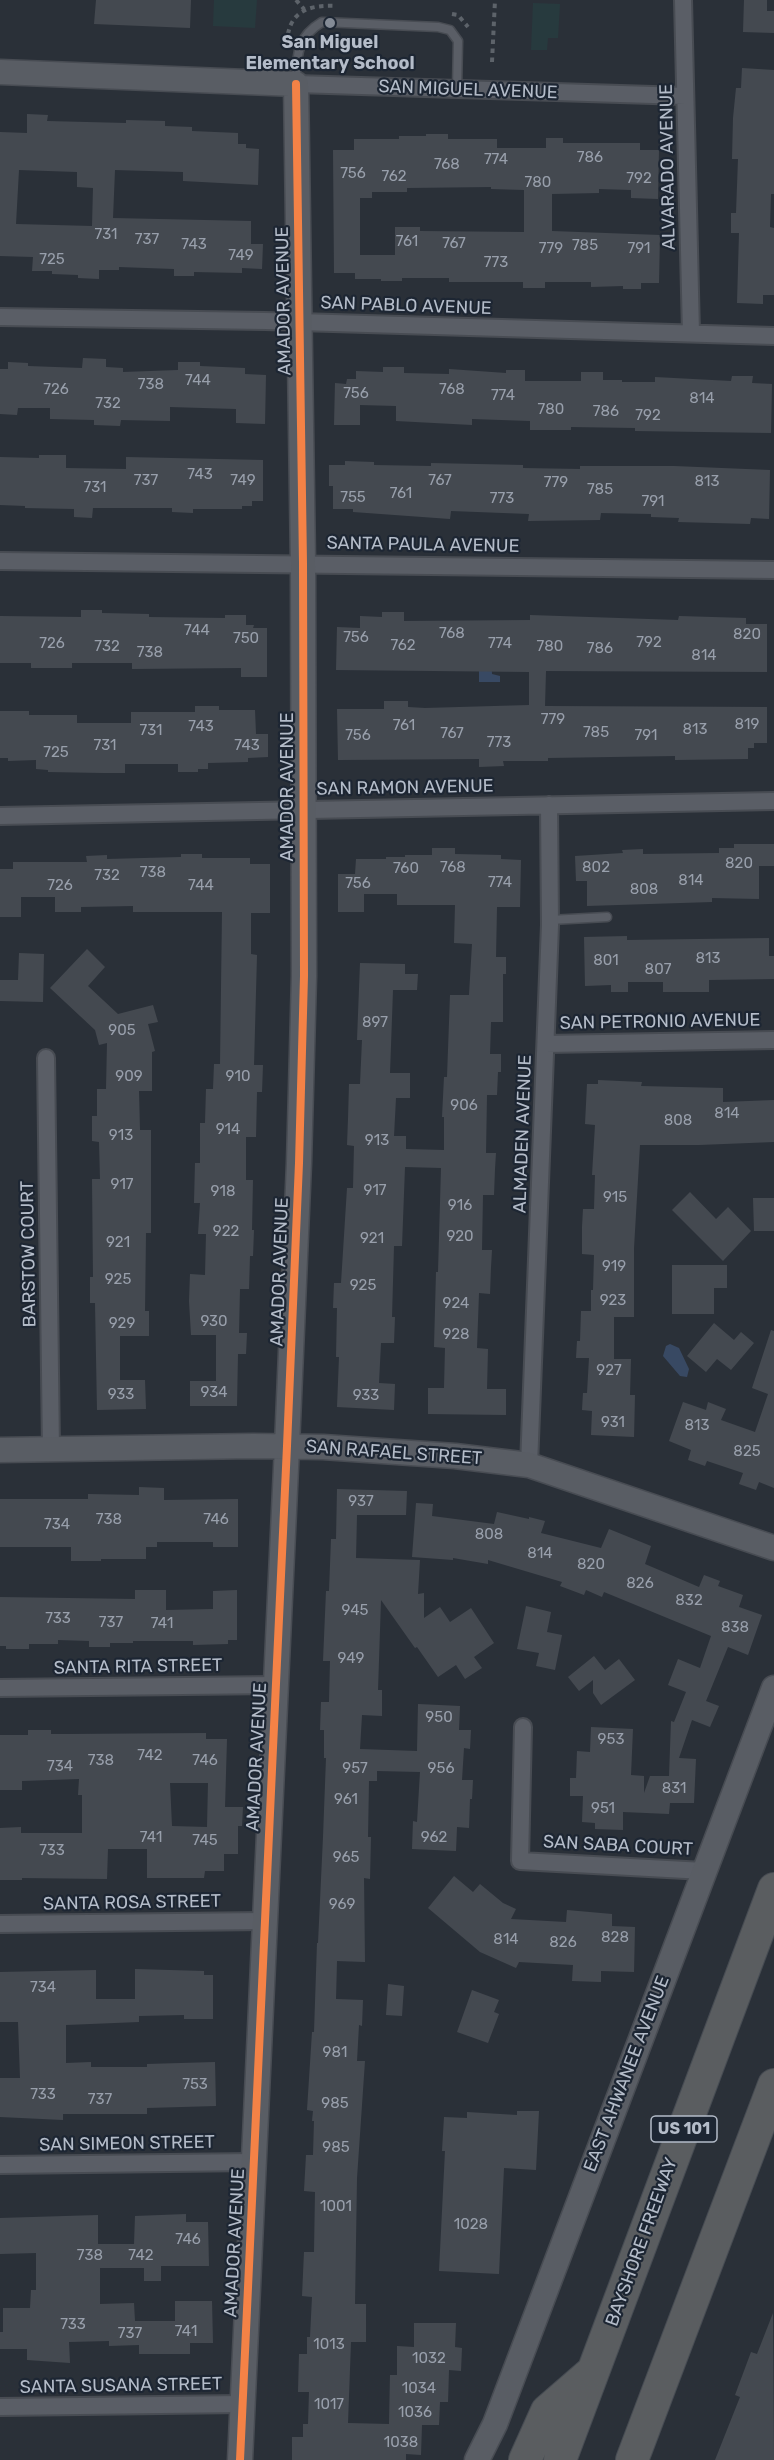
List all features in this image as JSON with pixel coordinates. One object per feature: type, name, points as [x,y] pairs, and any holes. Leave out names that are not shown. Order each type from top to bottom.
[{"type":"highway","name":"BAYSHORE FREEWAY","points":[[560,2460],[774,1889]]},
{"type":"highway","points":[[632,2460],[774,2085]]},
{"type":"highway","points":[[525,2460],[547,2411],[595,2369]]},
{"type":"street","name":"ALVARADO AVENUE","points":[[683,0],[691,333]]},
{"type":"street","name":"SAN MIGUEL AVENUE","points":[[0,72],[685,96]]},
{"type":"street","name":"AMADOR AVENUE","points":[[240,2460],[287,1446],[304,988],[303,563],[296,84]]},
{"type":"street","name":"SAN PABLO AVENUE","points":[[0,317],[299,322],[774,336]]},
{"type":"street","name":"SANTA PAULA AVENUE","points":[[0,561],[774,570]]},
{"type":"street","name":"SAN RAMON AVENUE","points":[[0,816],[774,801]]},
{"type":"street","name":"ALMADEN AVENUE","points":[[529,1465],[550,920],[549,805]]},
{"type":"street","name":"SAN PETRONIO AVENUE","points":[[546,1044],[774,1040]]},
{"type":"street","name":"BARSTOW COURT","points":[[46,1058],[51,1450]]},
{"type":"street","name":"SAN RAFAEL STREET","points":[[0,1450],[287,1446],[455,1456],[529,1465],[774,1548]]},
{"type":"street","name":"SANTA RITA STREET","points":[[0,1688],[276,1685]]},
{"type":"street","name":"EAST AHWANEE AVENUE","points":[[477,2460],[499,2413],[774,1688]]},
{"type":"street","name":"SAN SABA COURT","points":[[523,1727],[520,1861],[704,1871]]},
{"type":"street","name":"SANTA ROSA STREET","points":[[0,1924],[264,1921]]},
{"type":"street","name":"SAN SIMEON STREET","points":[[0,2165],[254,2162]]},
{"type":"street","name":"SANTA SUSANA STREET","points":[[0,2407],[242,2404]]},
{"type":"lane","points":[[296,84],[297,53],[308,30],[322,22],[438,27],[450,30],[458,40],[457,89]]},
{"type":"lane","points":[[550,920],[607,917]]},
{"type":"path","points":[[296,0],[304,9]]},
{"type":"path","points":[[492,62],[495,0]]},
{"type":"green space","points":[[214,0],[257,0],[255,28],[213,26]]},
{"type":"green space","points":[[533,3],[560,4],[558,38],[548,38],[547,50],[531,50]]},
{"type":"water","points":[[479,657],[491,657],[492,674],[500,676],[500,682],[479,682]]},
{"type":"water","points":[[670,1344],[679,1348],[689,1369],[687,1377],[680,1376],[663,1356],[666,1346]]},
{"type":"building","points":[[96,0],[191,0],[190,28],[94,24]]},
{"type":"building","points":[[744,0],[767,0],[767,11],[774,11],[774,33],[743,32]]},
{"type":"building","points":[[742,68],[774,70],[774,194],[771,194],[770,227],[774,228],[774,295],[763,295],[763,304],[737,303],[739,233],[731,233],[731,213],[736,213],[738,159],[732,159],[736,88],[741,88]]},
{"type":"building","points":[[27,114],[48,115],[47,121],[126,123],[126,120],[165,121],[165,126],[192,127],[192,131],[238,133],[238,144],[246,144],[246,148],[259,149],[258,185],[183,181],[183,172],[115,170],[113,218],[251,221],[251,244],[263,244],[262,269],[242,268],[242,273],[194,272],[194,276],[174,276],[174,269],[119,267],[119,270],[99,270],[99,279],[78,278],[78,275],[52,274],[52,271],[32,271],[33,257],[0,256],[0,132],[27,133]],"holes":[[[19,170],[77,172],[77,187],[93,188],[92,226],[16,224]]]},
{"type":"building","points":[[426,134],[448,134],[448,139],[497,139],[497,148],[546,148],[546,138],[563,138],[563,143],[640,143],[640,150],[659,150],[658,199],[631,198],[631,190],[599,189],[599,193],[552,194],[552,231],[660,235],[659,283],[641,283],[641,289],[623,289],[623,286],[591,287],[591,282],[545,282],[545,288],[523,288],[523,282],[449,282],[449,278],[402,278],[402,281],[381,281],[381,279],[355,279],[355,273],[334,273],[333,150],[354,150],[354,139],[399,139],[399,136],[426,136]],"holes":[[[491,187],[491,189],[524,190],[524,232],[420,231],[420,227],[395,227],[395,255],[360,255],[360,198],[372,198],[372,192],[407,192],[407,188]]]},
{"type":"building","points":[[83,358],[106,359],[106,367],[123,368],[123,372],[178,370],[178,362],[200,362],[200,366],[245,368],[245,374],[266,375],[265,424],[236,423],[236,409],[170,407],[170,421],[121,420],[120,426],[94,425],[94,420],[50,419],[50,408],[18,408],[17,415],[0,414],[0,369],[8,369],[8,362],[28,363],[28,366],[82,368]]},
{"type":"building","points":[[383,367],[404,367],[404,373],[449,374],[449,369],[506,373],[506,370],[525,370],[525,381],[581,381],[581,372],[603,372],[603,380],[622,380],[622,382],[655,382],[655,377],[731,381],[732,376],[753,376],[752,383],[772,384],[771,433],[635,431],[635,428],[571,427],[571,430],[530,430],[530,421],[472,419],[472,425],[396,421],[396,406],[360,405],[360,425],[334,425],[335,383],[346,384],[347,379],[356,379],[356,371],[383,372]]},
{"type":"building","points":[[39,455],[66,455],[66,468],[126,469],[126,457],[263,460],[263,501],[252,501],[252,506],[242,506],[242,509],[193,509],[193,513],[172,512],[172,508],[93,508],[92,518],[74,517],[74,509],[0,505],[0,457],[39,458]]},
{"type":"building","points":[[345,461],[374,462],[374,465],[431,466],[431,463],[580,469],[580,466],[674,466],[770,470],[769,519],[751,518],[750,524],[678,522],[679,518],[651,517],[651,514],[601,513],[600,520],[528,521],[529,514],[451,511],[450,519],[333,509],[333,486],[329,486],[329,465],[345,465]]},
{"type":"building","points":[[81,610],[149,614],[149,617],[225,618],[225,615],[246,615],[246,625],[254,625],[253,628],[267,628],[267,677],[241,677],[241,668],[132,669],[132,663],[72,663],[72,668],[31,668],[31,663],[0,663],[0,616],[81,617]]},
{"type":"building","points":[[382,612],[404,612],[404,621],[530,620],[530,615],[678,620],[679,616],[746,618],[746,624],[767,624],[767,672],[546,671],[545,706],[767,707],[767,743],[754,743],[754,748],[748,748],[748,759],[675,760],[675,756],[548,758],[548,761],[503,761],[504,766],[479,767],[479,759],[338,760],[337,709],[384,709],[384,701],[408,701],[408,707],[425,708],[529,705],[529,672],[336,670],[337,627],[360,628],[360,616],[382,617]]},
{"type":"building","points":[[195,706],[219,706],[219,710],[255,710],[256,734],[268,734],[268,757],[248,758],[248,762],[208,763],[208,769],[198,769],[198,772],[178,772],[178,764],[125,764],[125,773],[48,772],[48,770],[36,769],[36,760],[8,761],[8,758],[0,758],[0,711],[29,711],[29,715],[77,715],[77,723],[131,723],[131,712],[195,712]]},
{"type":"building","points":[[734,844],[774,844],[774,866],[759,866],[759,899],[712,898],[712,902],[587,906],[587,881],[576,881],[575,856],[623,853],[622,850],[643,849],[643,854],[719,853],[719,848],[734,848]]},
{"type":"building","points":[[432,848],[455,848],[455,854],[501,855],[501,859],[521,860],[520,907],[497,907],[496,957],[506,957],[506,974],[503,974],[503,1022],[491,1022],[490,1054],[501,1054],[501,1072],[498,1072],[497,1095],[487,1095],[486,1153],[496,1153],[494,1195],[483,1195],[482,1250],[492,1250],[490,1294],[479,1293],[477,1348],[488,1349],[487,1389],[506,1389],[506,1415],[428,1414],[428,1388],[444,1388],[445,1348],[434,1347],[441,1168],[405,1167],[402,1246],[394,1246],[392,1317],[395,1317],[394,1343],[381,1343],[379,1383],[395,1384],[394,1410],[337,1407],[339,1357],[336,1357],[337,1308],[333,1308],[334,1283],[341,1283],[347,1188],[353,1188],[354,1146],[347,1145],[349,1084],[360,1084],[362,1040],[357,1040],[360,963],[405,964],[405,974],[418,974],[417,990],[393,990],[390,1073],[410,1073],[410,1098],[396,1098],[394,1136],[406,1136],[406,1149],[444,1150],[444,1117],[442,1117],[444,1077],[447,1077],[450,995],[469,995],[472,944],[454,943],[455,905],[397,905],[397,894],[364,894],[364,912],[338,912],[338,874],[355,874],[356,859],[432,855]]},
{"type":"building","points":[[181,854],[202,854],[202,858],[250,858],[250,864],[270,864],[270,913],[251,913],[251,954],[257,955],[254,1065],[263,1065],[262,1092],[257,1092],[256,1137],[246,1137],[246,1180],[253,1180],[252,1230],[254,1230],[249,1289],[240,1289],[239,1333],[247,1333],[246,1354],[238,1354],[237,1406],[190,1406],[190,1381],[216,1381],[216,1335],[191,1335],[189,1301],[190,1274],[205,1275],[206,1234],[198,1234],[200,1203],[194,1203],[195,1163],[200,1163],[200,1123],[205,1123],[206,1089],[213,1089],[214,1064],[220,1064],[222,912],[133,912],[133,906],[81,907],[81,912],[55,912],[55,897],[21,897],[21,917],[0,917],[0,869],[13,869],[13,862],[87,862],[86,856],[107,855],[107,859],[181,857]]},
{"type":"building","points":[[627,936],[627,940],[769,938],[769,956],[774,956],[774,979],[709,980],[709,992],[663,992],[663,982],[628,982],[628,992],[611,992],[611,985],[585,986],[584,937]]},
{"type":"building","points":[[87,949],[105,967],[88,986],[118,1014],[153,1005],[158,1022],[148,1024],[155,1051],[152,1052],[152,1091],[139,1091],[140,1130],[151,1130],[151,1233],[146,1233],[145,1311],[149,1311],[149,1336],[120,1336],[120,1380],[145,1380],[146,1409],[97,1410],[95,1303],[90,1303],[90,1277],[93,1277],[92,1179],[100,1179],[99,1142],[92,1141],[92,1116],[97,1116],[97,1089],[106,1089],[107,1043],[99,1045],[95,1030],[50,988]]},
{"type":"building","points":[[19,953],[44,954],[43,1002],[0,1001],[0,980],[18,980]]},
{"type":"building","points":[[598,1080],[642,1082],[641,1086],[723,1088],[723,1102],[774,1100],[774,1142],[640,1145],[634,1248],[634,1317],[614,1317],[614,1359],[631,1359],[630,1395],[635,1395],[634,1437],[591,1435],[592,1411],[582,1410],[583,1393],[587,1393],[589,1358],[576,1358],[577,1341],[580,1341],[581,1311],[591,1311],[591,1290],[593,1290],[594,1255],[582,1254],[582,1227],[583,1209],[594,1209],[595,1175],[592,1175],[595,1125],[585,1124],[587,1084],[598,1084]]},
{"type":"building","points":[[690,1192],[716,1219],[728,1207],[751,1231],[723,1261],[672,1210]]},
{"type":"building","points":[[753,1198],[774,1198],[774,1231],[754,1231]]},
{"type":"building","points":[[672,1265],[727,1265],[727,1288],[714,1288],[714,1314],[672,1314]]},
{"type":"building","points":[[714,1323],[734,1340],[741,1332],[754,1343],[731,1370],[717,1359],[706,1372],[687,1356]]},
{"type":"building","points":[[771,1330],[774,1331],[774,1488],[759,1482],[756,1490],[739,1484],[743,1473],[707,1461],[705,1466],[688,1460],[691,1450],[669,1441],[683,1402],[706,1410],[708,1402],[726,1409],[721,1420],[755,1432],[768,1394],[752,1388]]},
{"type":"building","points":[[139,1487],[164,1488],[164,1500],[238,1499],[238,1547],[213,1547],[213,1542],[157,1542],[157,1547],[146,1547],[146,1559],[71,1561],[71,1547],[0,1547],[0,1499],[88,1499],[88,1494],[139,1495]]},
{"type":"building","points":[[337,1489],[407,1491],[406,1515],[357,1515],[356,1558],[420,1560],[418,1594],[424,1593],[424,1618],[440,1607],[450,1622],[471,1608],[494,1643],[474,1657],[482,1668],[465,1679],[456,1665],[438,1677],[381,1600],[378,1690],[382,1690],[382,1716],[362,1715],[360,1749],[417,1751],[418,1704],[460,1706],[459,1730],[471,1730],[470,1749],[464,1748],[462,1780],[473,1780],[469,1828],[457,1827],[456,1851],[412,1849],[413,1821],[417,1822],[420,1772],[377,1771],[377,1781],[369,1781],[368,1837],[371,1837],[370,1879],[364,1878],[365,1962],[337,1961],[336,1999],[363,2000],[357,2061],[365,2061],[357,2178],[355,2304],[366,2304],[366,2342],[351,2342],[348,2423],[389,2424],[390,2375],[397,2375],[397,2346],[414,2347],[414,2323],[456,2323],[455,2347],[462,2348],[461,2371],[449,2370],[448,2402],[440,2402],[439,2425],[422,2425],[421,2455],[406,2454],[406,2460],[292,2460],[292,2437],[303,2437],[303,2424],[308,2424],[309,2392],[298,2392],[299,2354],[307,2354],[307,2337],[310,2337],[312,2297],[302,2296],[304,2252],[314,2252],[315,2192],[304,2191],[306,2155],[313,2155],[313,2111],[307,2110],[312,2032],[314,2032],[326,1758],[324,1758],[324,1730],[320,1730],[321,1702],[329,1702],[330,1661],[323,1661],[331,1539],[336,1539]]},
{"type":"building","points":[[416,1503],[433,1504],[432,1516],[494,1524],[497,1512],[529,1519],[529,1517],[545,1521],[541,1533],[601,1548],[609,1529],[651,1546],[645,1564],[699,1587],[704,1575],[720,1581],[718,1586],[743,1595],[739,1607],[762,1615],[748,1655],[728,1647],[706,1701],[719,1706],[710,1727],[692,1720],[679,1758],[696,1759],[694,1803],[670,1803],[669,1814],[623,1812],[623,1830],[595,1829],[595,1823],[582,1822],[583,1796],[570,1796],[570,1778],[576,1778],[577,1751],[590,1752],[591,1727],[633,1729],[631,1775],[644,1776],[644,1793],[650,1776],[669,1776],[671,1721],[674,1722],[686,1692],[668,1685],[678,1659],[700,1668],[711,1636],[604,1592],[602,1597],[586,1590],[584,1595],[560,1586],[562,1582],[488,1560],[488,1564],[453,1558],[453,1560],[412,1557]]},
{"type":"building","points":[[135,1590],[166,1590],[166,1610],[213,1609],[213,1591],[237,1590],[237,1640],[228,1640],[228,1644],[193,1645],[193,1641],[133,1641],[133,1643],[110,1643],[110,1647],[89,1647],[89,1641],[58,1640],[58,1644],[29,1644],[29,1649],[6,1649],[6,1646],[0,1646],[0,1597],[135,1599]]},
{"type":"building","points":[[526,1606],[551,1612],[547,1632],[562,1635],[555,1670],[536,1666],[539,1653],[517,1649]]},
{"type":"building","points":[[594,1656],[605,1670],[619,1659],[635,1680],[601,1705],[593,1693],[593,1680],[579,1691],[568,1677]]},
{"type":"building","points":[[28,1730],[51,1730],[51,1734],[206,1733],[206,1739],[227,1739],[225,1807],[243,1807],[242,1826],[238,1826],[238,1854],[224,1854],[224,1871],[205,1871],[204,1878],[147,1878],[147,1849],[108,1849],[107,1879],[0,1880],[0,1828],[21,1827],[21,1833],[82,1833],[82,1795],[78,1795],[79,1779],[22,1781],[22,1790],[0,1790],[0,1735],[28,1735]],"holes":[[[170,1783],[208,1783],[207,1827],[172,1826]]]},
{"type":"building","points":[[454,1876],[473,1892],[480,1884],[503,1903],[516,1909],[511,1919],[566,1922],[567,1910],[612,1914],[612,1926],[635,1927],[634,1972],[601,1971],[601,1982],[572,1981],[573,1965],[519,1962],[516,1968],[480,1952],[428,1908]]},
{"type":"building","points":[[135,1969],[204,1971],[204,1975],[213,1975],[213,2019],[184,2019],[184,2015],[139,2016],[139,2022],[66,2025],[66,2063],[91,2062],[91,2067],[147,2067],[147,2064],[215,2062],[216,2106],[147,2108],[147,2114],[63,2114],[63,2120],[0,2117],[0,2078],[20,2078],[18,2022],[0,2022],[0,1972],[96,1970],[96,1999],[135,1999]]},
{"type":"building","points":[[388,1984],[404,1986],[402,2016],[386,2015]]},
{"type":"building","points":[[472,1990],[499,2000],[494,2012],[499,2014],[488,2043],[457,2032]]},
{"type":"building","points":[[517,2111],[539,2111],[536,2170],[504,2168],[499,2274],[439,2271],[445,2151],[442,2151],[444,2117],[467,2118],[467,2112],[517,2115]]},
{"type":"building","points":[[186,2214],[186,2222],[208,2222],[209,2266],[161,2266],[161,2281],[144,2281],[144,2268],[100,2268],[100,2304],[134,2303],[135,2321],[175,2321],[175,2301],[212,2301],[213,2343],[190,2343],[190,2354],[139,2354],[139,2345],[109,2346],[109,2341],[69,2342],[70,2363],[27,2360],[27,2349],[0,2349],[3,2308],[30,2308],[31,2290],[36,2290],[36,2253],[0,2254],[0,2218],[98,2215],[98,2244],[134,2244],[135,2216]]},
{"type":"building","points":[[773,2313],[774,2460],[715,2460],[740,2397],[735,2395],[751,2352],[757,2354]]},
{"type":"cycle path","points":[[240,2460],[287,1446],[304,976],[303,563],[296,84]]},
{"type":"place","name":"San Miguel Elementary School","points":[[330,23]]}]
